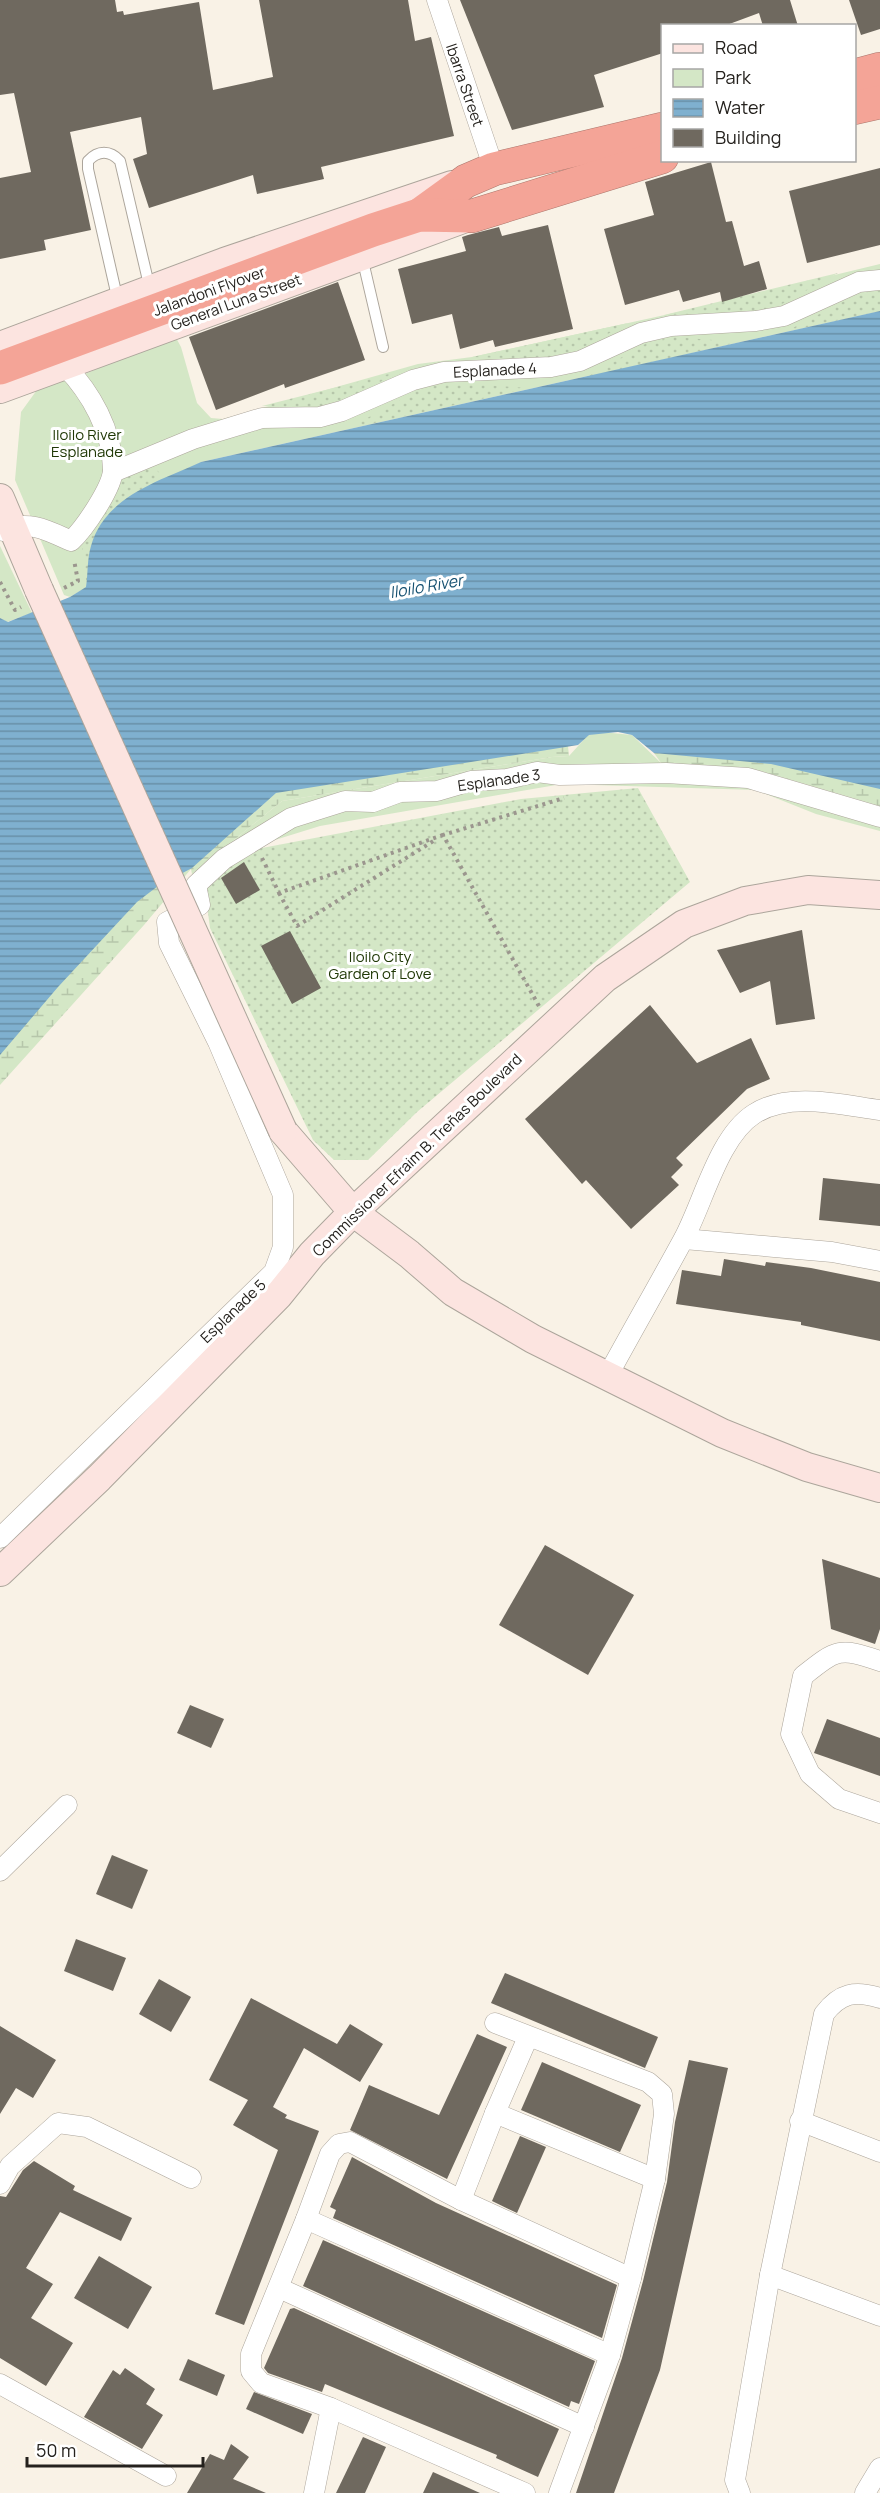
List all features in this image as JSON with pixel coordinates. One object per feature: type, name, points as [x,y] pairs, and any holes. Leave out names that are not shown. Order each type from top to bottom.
[{"type":"highway","points":[[856,76],[880,69]]},
{"type":"highway","points":[[856,108],[880,102]]},
{"type":"highway","points":[[419,215],[480,175],[661,130]]},
{"type":"highway","name":"General Luna Street","points":[[419,215],[472,216],[661,158]]},
{"type":"highway","name":"Jalandoni Flyover","points":[[0,368],[367,242],[419,215]]},
{"type":"main road","points":[[0,346],[246,254],[480,175]]},
{"type":"main road","name":"General Luna Street","points":[[0,389],[65,366],[367,242],[472,216]]},
{"type":"main road","points":[[0,498],[6,530],[39,590],[283,1131],[353,1212],[453,1292],[533,1340],[764,1451],[807,1467],[880,1488]]},
{"type":"main road","name":"Commissioner Efraim B. Treñas Boulevard","points":[[0,1572],[99,1478],[278,1296],[312,1254],[353,1212],[605,978],[684,924],[746,901],[808,890],[880,895]]},
{"type":"street","name":"Ibarra Street","points":[[437,0],[480,175]]},
{"type":"street","name":"Esplanade 4","points":[[113,472],[193,439],[262,418],[320,417],[342,411],[413,380],[444,372],[551,367],[571,363],[641,333],[671,326],[756,321],[784,316],[859,282],[880,280]]},
{"type":"street","points":[[6,530],[32,526],[44,528],[71,541],[83,530],[113,472],[105,431],[94,404],[65,366]]},
{"type":"street","name":"Esplanade 3","points":[[167,922],[200,905],[196,885],[224,859],[291,818],[345,801],[374,802],[400,792],[437,791],[471,781],[507,779],[537,772],[579,775],[666,773],[748,778],[880,817]]},
{"type":"street","name":"Esplanade 5","points":[[0,1538],[274,1272],[284,1247],[283,1195],[218,1042],[169,943],[167,922]]},
{"type":"street","points":[[607,1377],[684,1239],[732,1135],[754,1114],[781,1104],[818,1102],[880,1110]]},
{"type":"street","points":[[684,1239],[832,1252],[880,1261]]},
{"type":"street","points":[[880,1661],[849,1650],[827,1658],[803,1676],[791,1734],[810,1774],[839,1798],[880,1812]]},
{"type":"street","points":[[0,1871],[67,1806]]},
{"type":"street","points":[[740,2493],[735,2480],[770,2275],[800,2121],[824,2014],[834,2001],[849,1994],[862,1992],[880,1998]]},
{"type":"street","points":[[495,2023],[648,2082],[663,2094],[664,2114],[655,2179],[631,2278],[610,2355],[559,2493]]},
{"type":"street","points":[[461,2200],[528,2037]]},
{"type":"street","points":[[495,2113],[655,2179]]},
{"type":"street","points":[[800,2121],[880,2152]]},
{"type":"street","points":[[0,2184],[10,2166],[58,2123],[87,2127],[191,2178]]},
{"type":"street","points":[[525,2493],[331,2408],[261,2383],[251,2372],[251,2354],[330,2154],[339,2145],[350,2142],[461,2200],[631,2278]]},
{"type":"street","points":[[306,2219],[610,2355]]},
{"type":"street","points":[[770,2275],[880,2316]]},
{"type":"street","points":[[279,2288],[584,2427]]},
{"type":"street","points":[[0,2384],[166,2476]]},
{"type":"street","points":[[314,2493],[331,2408]]},
{"type":"street","points":[[865,2493],[880,2468]]},
{"type":"lane","points":[[118,302],[88,169],[88,161],[93,155],[106,152],[114,154],[120,161],[151,290]]},
{"type":"lane","points":[[367,242],[382,348]]},
{"type":"path","points":[[279,893],[443,835],[566,798],[575,789],[579,775]]},
{"type":"path","points":[[253,841],[297,926],[443,835]]},
{"type":"path","points":[[443,835],[553,1027]]},
{"type":"green space","name":"Iloilo River Esplanade","points":[[880,264],[880,311],[201,462],[194,466],[87,587],[70,597],[64,595],[15,480],[21,412],[42,383],[85,374],[175,336],[181,347],[197,403],[211,418],[223,419],[418,364],[472,357],[706,306]]},
{"type":"green space","points":[[838,273],[780,305],[755,312],[664,315]]},
{"type":"green space","points":[[880,291],[880,311],[785,332],[860,293]]},
{"type":"green space","points":[[628,323],[576,351],[546,359],[472,357]]},
{"type":"green space","points":[[673,337],[739,342],[587,377],[647,343]]},
{"type":"green space","points":[[401,371],[340,403],[319,409],[262,406]]},
{"type":"green space","points":[[445,383],[530,388],[347,429],[417,391]]},
{"type":"green space","points":[[151,463],[163,477],[144,486],[87,587],[81,541],[121,475]]},
{"type":"green space","points":[[0,546],[32,613],[7,622],[0,618]]},
{"type":"green space","points":[[602,732],[632,735],[661,763],[764,772],[880,806],[880,831],[816,814],[756,790],[562,784],[320,826],[233,853],[196,891],[192,874],[282,801],[569,756],[588,735]]},
{"type":"green space","points":[[563,738],[568,746],[569,756],[282,801],[192,874],[191,869],[144,925],[0,1085],[0,901],[189,804]]},
{"type":"green space","points":[[661,738],[880,765],[880,806],[764,772],[661,763],[654,753]]},
{"type":"green space","name":"Iloilo City Garden of Love","points":[[638,788],[690,882],[417,1112],[368,1160],[334,1160],[313,1140],[210,928],[204,882],[236,853],[521,799]]},
{"type":"water","name":"Iloilo River","points":[[880,311],[880,789],[771,764],[654,753],[632,735],[618,732],[589,735],[578,745],[276,793],[192,868],[158,886],[137,902],[58,987],[0,1055],[0,618],[8,622],[70,597],[86,587],[91,546],[98,529],[108,514],[121,502],[152,484],[201,462]]},
{"type":"building","points":[[0,0],[115,0],[117,12],[123,11],[124,15],[199,2],[213,90],[273,77],[259,0],[408,0],[415,41],[431,37],[454,136],[321,167],[324,179],[257,194],[253,175],[149,208],[133,159],[147,154],[141,117],[70,132],[91,230],[44,240],[46,250],[0,259],[0,178],[31,172],[14,93],[0,95]]},
{"type":"building","points":[[460,0],[790,0],[797,24],[762,24],[759,13],[729,24],[661,24],[661,54],[594,75],[604,107],[512,130]]},
{"type":"building","points":[[849,0],[880,0],[880,29],[861,35]]},
{"type":"building","points":[[711,162],[726,222],[732,221],[744,266],[759,261],[767,289],[722,302],[720,292],[683,302],[679,290],[625,305],[604,229],[654,215],[645,182]]},
{"type":"building","points":[[880,168],[880,245],[807,263],[789,191]]},
{"type":"building","points":[[548,225],[573,329],[495,347],[493,340],[460,349],[452,314],[412,324],[398,269],[466,251],[462,237],[468,235],[499,227],[502,236]]},
{"type":"building","points":[[338,282],[365,360],[285,388],[284,384],[216,410],[189,337]]},
{"type":"building","points":[[244,862],[260,890],[236,904],[221,878]]},
{"type":"building","points":[[802,930],[815,1019],[776,1025],[770,981],[740,993],[717,950]]},
{"type":"building","points":[[290,931],[321,988],[292,1004],[261,946]]},
{"type":"building","points":[[650,1005],[697,1063],[751,1038],[770,1079],[747,1089],[676,1158],[683,1165],[671,1177],[679,1185],[631,1229],[586,1180],[582,1184],[525,1119]]},
{"type":"building","points":[[823,1178],[880,1184],[880,1226],[819,1220]]},
{"type":"building","points":[[724,1259],[765,1266],[766,1262],[811,1268],[880,1282],[880,1341],[801,1325],[801,1322],[676,1304],[682,1270],[721,1276]]},
{"type":"building","points":[[545,1545],[634,1595],[588,1675],[499,1625]]},
{"type":"building","points":[[822,1559],[880,1578],[880,1629],[875,1644],[831,1629]]},
{"type":"building","points":[[190,1705],[224,1719],[211,1748],[177,1733]]},
{"type":"building","points":[[827,1719],[880,1738],[880,1776],[814,1753]]},
{"type":"building","points":[[112,1855],[148,1870],[132,1909],[96,1894]]},
{"type":"building","points":[[76,1939],[126,1958],[113,1991],[64,1971]]},
{"type":"building","points":[[505,1973],[658,2037],[645,2068],[491,2003]]},
{"type":"building","points":[[159,1979],[191,1997],[171,2032],[139,2014]]},
{"type":"building","points":[[251,1998],[337,2044],[350,2024],[383,2044],[360,2082],[304,2048],[273,2107],[287,2115],[285,2118],[319,2131],[244,2325],[215,2314],[278,2150],[233,2125],[248,2100],[209,2080]]},
{"type":"building","points":[[0,2026],[56,2060],[33,2098],[16,2088],[0,2114]]},
{"type":"building","points":[[477,2034],[507,2047],[447,2179],[350,2130],[369,2085],[439,2115]]},
{"type":"building","points":[[689,2060],[728,2068],[660,2370],[614,2493],[576,2493],[622,2358],[643,2281],[667,2182],[675,2122]]},
{"type":"building","points":[[542,2062],[641,2105],[620,2152],[521,2110]]},
{"type":"building","points":[[520,2136],[546,2147],[517,2213],[492,2201]]},
{"type":"building","points":[[352,2157],[436,2203],[617,2285],[602,2338],[333,2218],[336,2210],[330,2207]]},
{"type":"building","points":[[34,2161],[75,2186],[73,2190],[132,2218],[121,2241],[60,2212],[26,2268],[53,2284],[31,2318],[73,2343],[46,2386],[0,2358],[0,2196],[6,2197],[23,2170]]},
{"type":"building","points":[[323,2240],[595,2361],[579,2404],[571,2401],[569,2407],[303,2286]]},
{"type":"building","points":[[99,2256],[152,2287],[128,2329],[74,2298]]},
{"type":"building","points":[[294,2308],[559,2429],[538,2477],[496,2458],[497,2455],[325,2384],[322,2392],[268,2373],[264,2368],[290,2309]]},
{"type":"building","points":[[188,2359],[225,2375],[217,2396],[179,2380]]},
{"type":"building","points":[[125,2368],[155,2389],[146,2404],[163,2415],[142,2449],[84,2417],[113,2370],[120,2375]]},
{"type":"building","points":[[254,2392],[312,2414],[303,2434],[246,2409]]},
{"type":"building","points":[[363,2437],[386,2447],[365,2493],[336,2493]]},
{"type":"building","points":[[231,2444],[249,2457],[233,2479],[266,2493],[187,2493],[210,2454],[224,2460]]},
{"type":"building","points":[[433,2472],[480,2493],[423,2493]]}]
